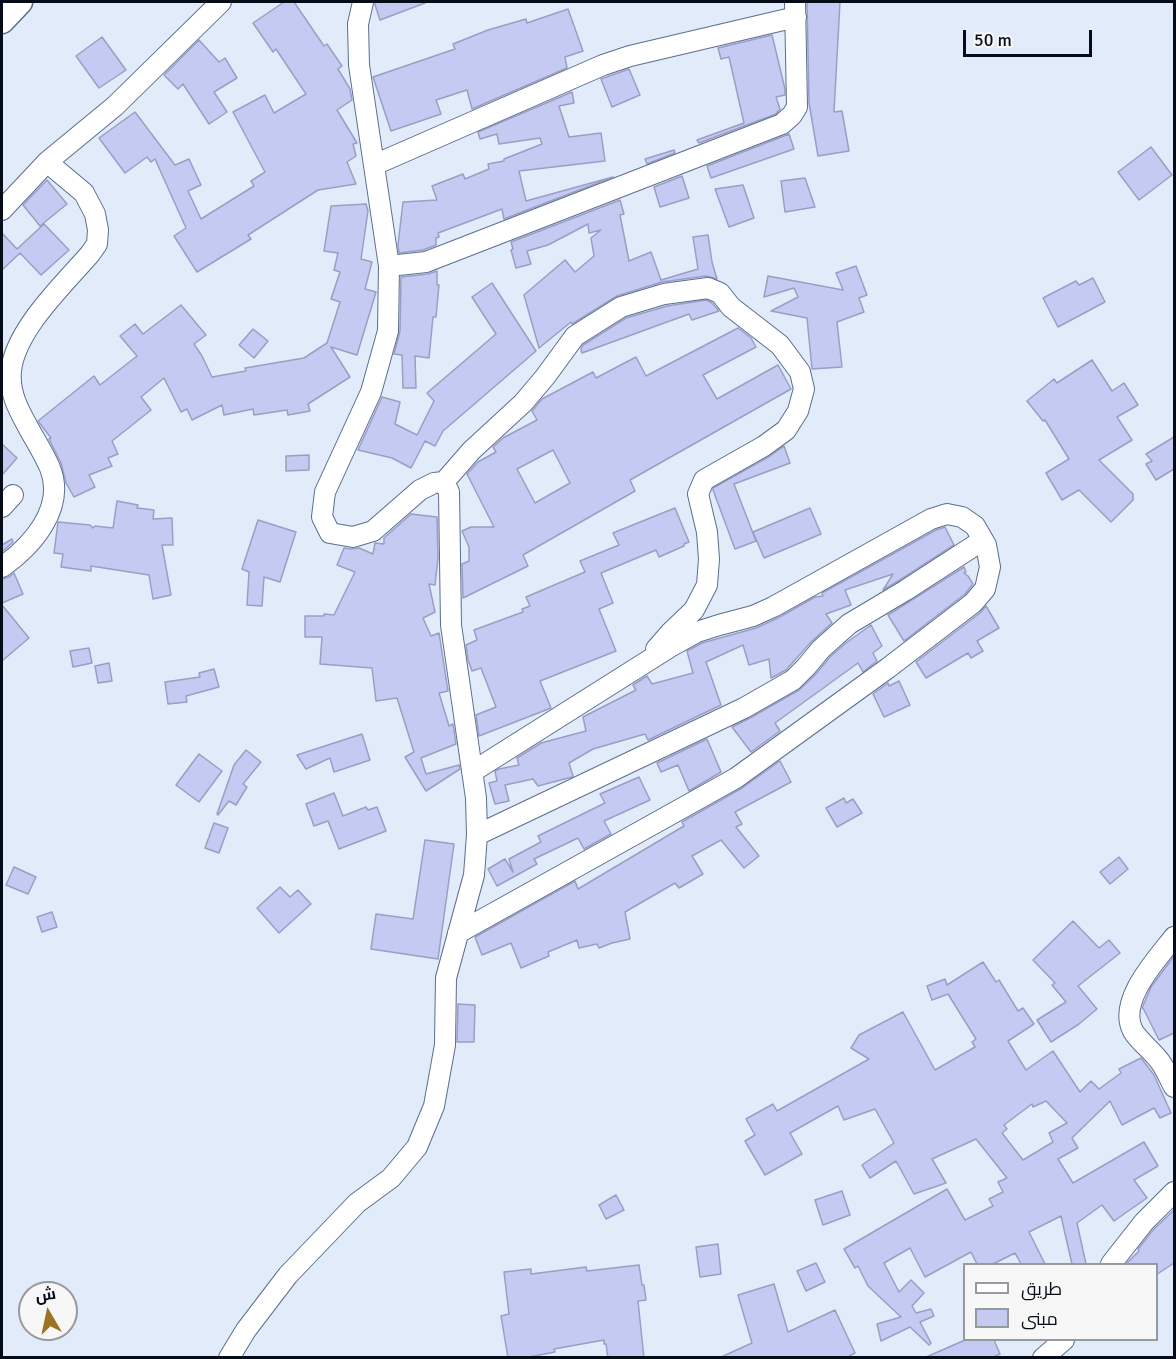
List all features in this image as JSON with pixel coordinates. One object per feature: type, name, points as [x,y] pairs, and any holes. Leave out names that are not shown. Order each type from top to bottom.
[{"type":"street","points":[[2,21],[20,2]]},
{"type":"street","points":[[2,210],[47,162],[116,106],[220,2]]},
{"type":"street","points":[[363,2],[358,24],[359,65],[389,266],[388,331],[371,392],[325,492],[322,517],[330,533],[353,537],[372,531],[420,490],[434,483],[444,482],[472,450],[523,403],[574,336],[621,307],[664,294],[708,288],[720,293],[731,307],[780,345],[800,372],[804,390],[798,411],[786,430],[764,446],[704,480],[698,494],[707,532],[709,559],[707,585],[693,609],[645,662]]},
{"type":"street","points":[[374,165],[603,65],[795,9],[797,107],[782,124],[426,262],[389,266]]},
{"type":"street","points":[[2,567],[34,539],[46,521],[53,499],[50,469],[21,415],[12,391],[12,370],[17,347],[33,321],[97,244],[98,230],[95,214],[84,193],[47,162]]},
{"type":"street","points":[[229,1358],[246,1330],[288,1275],[357,1203],[391,1178],[417,1147],[434,1106],[445,1045],[446,978],[474,874],[477,836],[476,798],[451,625],[449,492],[444,482]]},
{"type":"street","points":[[458,933],[736,778],[888,668],[973,603],[986,589],[990,567],[986,545],[975,526],[962,517],[947,514],[930,519],[773,607],[753,616],[697,632],[645,662],[472,772]]},
{"type":"street","points":[[477,836],[744,708],[793,680],[821,649],[849,624],[906,591],[983,540]]},
{"type":"street","points":[[1174,937],[1145,972],[1132,1002],[1128,1019],[1134,1032],[1160,1061],[1174,1087]]},
{"type":"street","points":[[1112,1263],[1144,1222],[1174,1192]]},
{"type":"street","points":[[1043,1358],[1063,1341]]},
{"type":"building","points":[[284,2],[294,2],[324,46],[327,44],[342,66],[338,69],[350,89],[352,100],[337,110],[357,143],[353,144],[356,156],[347,162],[356,184],[318,190],[248,235],[251,239],[197,272],[174,236],[186,228],[155,159],[151,162],[147,157],[125,173],[99,138],[135,112],[175,165],[189,159],[201,185],[188,191],[201,219],[254,186],[251,181],[265,172],[233,112],[265,95],[274,113],[306,94],[276,49],[273,52],[253,23]]},
{"type":"building","points":[[375,2],[425,2],[425,3],[380,20]]},
{"type":"building","points":[[807,2],[840,2],[834,112],[842,111],[849,151],[818,156],[809,103]]},
{"type":"building","points":[[568,9],[583,51],[565,57],[567,68],[472,109],[467,90],[436,100],[441,114],[391,131],[373,77],[455,49],[453,44],[488,30],[526,19],[527,23]]},
{"type":"building","points":[[772,35],[785,89],[785,95],[776,97],[780,109],[776,114],[699,143],[697,140],[744,123],[729,57],[721,59],[718,48]]},
{"type":"building","points":[[102,37],[126,70],[99,88],[76,56]]},
{"type":"building","points":[[199,40],[219,62],[225,58],[237,78],[214,92],[227,112],[209,124],[183,84],[178,89],[164,75]]},
{"type":"building","points":[[629,69],[640,95],[612,107],[601,79]]},
{"type":"building","points":[[572,92],[574,103],[559,106],[569,137],[601,133],[605,161],[519,171],[526,201],[613,177],[504,219],[502,209],[438,233],[436,245],[423,250],[399,253],[403,202],[437,200],[432,186],[463,174],[465,179],[489,169],[488,164],[504,161],[504,159],[542,144],[540,138],[499,144],[497,134],[480,139],[478,132]]},
{"type":"building","points":[[789,134],[794,149],[711,178],[707,166]]},
{"type":"building","points":[[1151,147],[1172,175],[1139,200],[1118,172]]},
{"type":"building","points":[[674,150],[675,153],[647,164],[645,159]]},
{"type":"building","points":[[682,176],[689,198],[660,207],[654,187]]},
{"type":"building","points":[[805,178],[815,207],[785,212],[781,181]]},
{"type":"building","points":[[47,180],[67,204],[40,226],[23,205]]},
{"type":"building","points":[[743,185],[754,218],[729,227],[715,189]]},
{"type":"building","points":[[620,200],[624,214],[620,215],[629,261],[651,252],[661,280],[698,269],[693,237],[708,235],[717,279],[706,276],[662,282],[617,296],[572,324],[571,322],[539,348],[524,295],[565,260],[575,272],[594,256],[591,238],[601,230],[589,233],[588,224],[548,245],[527,251],[531,264],[516,268],[511,242]]},
{"type":"building","points":[[366,204],[368,211],[361,259],[372,262],[365,289],[376,292],[357,355],[331,347],[350,377],[308,404],[310,411],[288,415],[287,410],[254,415],[253,409],[224,415],[222,405],[192,420],[187,409],[181,412],[164,378],[141,397],[151,410],[112,441],[118,454],[108,458],[112,466],[89,475],[95,487],[74,497],[66,483],[61,463],[49,439],[51,438],[38,421],[94,376],[100,385],[137,356],[120,336],[135,324],[143,334],[181,305],[206,335],[194,344],[212,377],[246,371],[245,368],[304,358],[327,343],[340,302],[331,299],[340,272],[334,270],[338,253],[324,251],[331,206]]},
{"type":"building","points":[[44,224],[69,250],[41,275],[20,253],[2,270],[2,233],[17,249]]},
{"type":"building","points":[[856,266],[867,295],[859,298],[864,312],[837,322],[842,367],[812,369],[807,318],[771,311],[798,297],[794,288],[764,297],[768,276],[843,290],[836,273]]},
{"type":"building","points":[[437,271],[437,285],[439,285],[429,358],[415,356],[416,388],[403,388],[402,355],[394,354],[400,331],[401,277]]},
{"type":"building","points":[[1093,278],[1105,302],[1058,327],[1043,298],[1076,281],[1079,285]]},
{"type":"building","points":[[492,283],[536,351],[443,431],[435,446],[425,441],[411,468],[392,458],[358,450],[382,397],[400,402],[395,424],[417,435],[434,401],[427,393],[496,334],[472,297]]},
{"type":"building","points":[[706,300],[719,311],[692,320],[689,314],[582,353],[583,345],[626,318],[667,306]]},
{"type":"building","points":[[738,328],[751,338],[756,347],[703,375],[717,399],[778,365],[791,389],[630,480],[635,491],[523,555],[528,566],[463,598],[462,564],[469,561],[469,547],[462,531],[471,527],[494,527],[467,474],[478,462],[496,452],[493,447],[503,438],[537,420],[532,411],[542,399],[593,372],[596,378],[636,357],[646,376]],"holes":[[[553,450],[570,483],[535,503],[517,469]]]},
{"type":"building","points":[[253,329],[268,341],[254,358],[239,345]]},
{"type":"building","points":[[1092,360],[1112,391],[1124,383],[1138,405],[1117,417],[1132,440],[1099,460],[1133,494],[1133,500],[1111,522],[1079,490],[1062,500],[1046,473],[1069,459],[1045,420],[1043,421],[1027,401],[1054,379],[1057,383]]},
{"type":"building","points":[[1174,437],[1174,469],[1156,480],[1146,464],[1152,461],[1146,454]]},
{"type":"building","points":[[2,444],[17,458],[2,475]]},
{"type":"building","points":[[784,446],[790,463],[734,484],[756,541],[735,549],[713,488]]},
{"type":"building","points":[[309,455],[309,470],[286,471],[286,456]]},
{"type":"building","points":[[117,501],[138,505],[137,508],[154,510],[153,519],[172,518],[173,545],[162,545],[171,595],[153,599],[149,575],[91,566],[91,571],[61,567],[63,554],[54,553],[58,522],[90,525],[93,528],[95,526],[113,528]]},
{"type":"building","points":[[675,508],[689,542],[659,557],[656,550],[601,573],[613,603],[599,609],[616,651],[540,681],[551,708],[479,736],[476,715],[496,707],[481,668],[472,671],[468,660],[466,645],[477,640],[474,630],[523,612],[522,609],[530,606],[526,597],[585,572],[580,561],[619,545],[613,533]]},
{"type":"building","points":[[810,508],[821,534],[764,558],[753,532]]},
{"type":"building","points":[[411,514],[437,517],[438,558],[435,585],[429,584],[435,612],[423,618],[431,636],[439,633],[448,691],[439,693],[449,726],[453,724],[456,744],[421,758],[426,774],[459,765],[460,769],[426,791],[405,757],[414,752],[397,698],[376,701],[372,668],[320,664],[322,637],[305,637],[305,616],[334,615],[355,572],[337,565],[344,548],[359,548],[373,554],[375,543],[384,544],[384,538]]},
{"type":"building","points":[[258,520],[296,532],[280,582],[264,577],[262,606],[247,605],[249,572],[242,569]]},
{"type":"building","points":[[945,527],[954,545],[900,580],[883,590],[893,574],[845,590],[851,605],[826,614],[832,623],[786,670],[771,678],[769,659],[749,665],[743,645],[706,662],[721,705],[648,740],[645,734],[593,749],[569,763],[572,777],[538,786],[533,779],[505,785],[509,801],[495,804],[489,783],[497,781],[495,771],[519,765],[517,758],[541,743],[586,731],[583,717],[636,690],[633,685],[647,676],[652,684],[693,673],[687,651],[702,643],[756,628],[778,618],[815,597],[823,596],[822,593]]},
{"type":"building","points":[[12,539],[13,542],[2,552],[2,545]]},
{"type":"building","points":[[964,567],[966,572],[964,573],[973,584],[965,594],[904,641],[888,615]]},
{"type":"building","points":[[14,573],[23,594],[2,603],[2,579]]},
{"type":"building","points":[[2,605],[29,638],[2,661]]},
{"type":"building","points":[[986,606],[999,628],[977,641],[983,651],[971,658],[968,653],[926,678],[916,662]]},
{"type":"building","points":[[871,625],[882,646],[873,653],[877,661],[863,672],[858,663],[775,723],[780,731],[751,752],[732,727],[799,690],[830,657]]},
{"type":"building","points":[[89,648],[92,663],[73,667],[70,651]]},
{"type":"building","points":[[109,663],[112,681],[98,683],[95,666]]},
{"type":"building","points":[[214,669],[219,687],[186,696],[187,702],[168,704],[165,682],[200,677],[199,673]]},
{"type":"building","points":[[899,681],[910,705],[884,717],[873,694],[888,683],[889,686]]},
{"type":"building","points":[[362,734],[370,760],[334,772],[330,758],[306,769],[297,755]]},
{"type":"building","points":[[707,739],[721,772],[689,791],[678,765],[661,772],[657,763]]},
{"type":"building","points":[[246,750],[261,762],[243,784],[247,787],[236,805],[229,801],[218,815],[234,765]]},
{"type":"building","points":[[199,754],[222,771],[199,802],[176,785]]},
{"type":"building","points":[[780,761],[791,782],[735,812],[742,824],[736,827],[759,856],[744,868],[721,840],[692,856],[703,874],[679,888],[675,883],[625,912],[630,939],[599,948],[597,944],[579,948],[577,940],[548,952],[549,956],[521,968],[511,943],[482,955],[475,937],[575,881],[578,889],[684,826],[682,822],[742,788]]},
{"type":"building","points":[[639,777],[650,800],[604,821],[611,834],[584,849],[578,838],[534,859],[537,864],[497,886],[488,869],[505,859],[513,872],[509,859],[541,842],[538,836],[605,803],[600,794]]},
{"type":"building","points":[[334,793],[343,816],[366,807],[368,810],[377,807],[386,831],[339,849],[328,821],[314,826],[306,804]]},
{"type":"building","points":[[844,798],[846,803],[853,799],[862,813],[837,827],[826,808]]},
{"type":"building","points":[[214,823],[228,828],[219,853],[205,848]]},
{"type":"building","points":[[425,840],[454,844],[438,959],[371,949],[376,914],[413,919]]},
{"type":"building","points":[[1119,857],[1128,869],[1110,884],[1100,872]]},
{"type":"building","points":[[14,867],[36,877],[28,894],[6,885]]},
{"type":"building","points":[[280,887],[290,897],[298,890],[311,904],[279,933],[257,908]]},
{"type":"building","points":[[52,912],[57,927],[42,932],[37,917]]},
{"type":"building","points":[[1073,921],[1099,948],[1109,940],[1120,953],[1078,986],[1097,1009],[1051,1042],[1037,1020],[1066,1002],[1052,985],[1055,983],[1033,960]]},
{"type":"building","points":[[1174,956],[1174,1033],[1159,1040],[1142,1008],[1151,987]]},
{"type":"building","points":[[983,962],[996,982],[999,980],[1018,1011],[1023,1008],[1034,1024],[1008,1041],[1026,1070],[1053,1051],[1080,1092],[1091,1081],[1099,1089],[1121,1073],[1119,1069],[1141,1058],[1154,1075],[1171,1113],[1160,1118],[1154,1108],[1122,1125],[1110,1101],[1072,1138],[1078,1148],[1058,1159],[1073,1183],[1144,1142],[1158,1166],[1134,1180],[1147,1198],[1114,1221],[1102,1205],[1077,1223],[1086,1263],[1072,1263],[1061,1216],[1029,1232],[1044,1263],[1020,1263],[1015,1253],[995,1263],[976,1263],[971,1252],[925,1277],[910,1248],[884,1263],[899,1292],[911,1280],[924,1293],[912,1306],[916,1313],[931,1309],[934,1316],[920,1322],[931,1343],[929,1345],[910,1327],[881,1341],[877,1324],[901,1317],[868,1286],[858,1266],[855,1268],[844,1249],[947,1189],[965,1220],[993,1206],[989,1199],[1003,1192],[998,1182],[1007,1178],[976,1139],[932,1159],[946,1183],[914,1194],[896,1161],[870,1178],[862,1165],[894,1143],[875,1109],[844,1120],[838,1106],[790,1133],[802,1154],[765,1175],[745,1141],[755,1135],[746,1119],[773,1104],[777,1111],[869,1059],[851,1048],[859,1035],[903,1012],[935,1070],[975,1047],[972,1042],[976,1039],[948,994],[932,1000],[927,986],[945,979],[947,985]],"holes":[[[1046,1101],[1067,1123],[1049,1133],[1053,1142],[1023,1160],[1002,1133],[1007,1129],[1004,1125],[1032,1104],[1033,1107]]]},
{"type":"building","points":[[458,1004],[475,1005],[474,1042],[457,1042]]},
{"type":"building","points":[[842,1191],[850,1215],[823,1225],[815,1200]]},
{"type":"building","points":[[616,1195],[624,1210],[606,1219],[599,1205]]},
{"type":"building","points":[[1174,1210],[1174,1263],[1158,1274],[1158,1263],[1127,1263],[1139,1251],[1138,1249],[1153,1230]]},
{"type":"building","points":[[718,1244],[721,1274],[700,1277],[696,1247]]},
{"type":"building","points":[[816,1263],[825,1282],[806,1291],[797,1271]]},
{"type":"building","points":[[639,1265],[646,1300],[638,1301],[644,1358],[608,1358],[604,1340],[554,1349],[555,1352],[524,1358],[508,1358],[501,1316],[509,1314],[504,1272],[531,1269],[531,1274],[586,1267],[587,1271]]},
{"type":"building","points":[[774,1284],[788,1332],[835,1310],[855,1353],[846,1358],[719,1358],[752,1343],[738,1295]]},
{"type":"building","points":[[963,1341],[994,1341],[1000,1354],[992,1358],[924,1358]]}]
